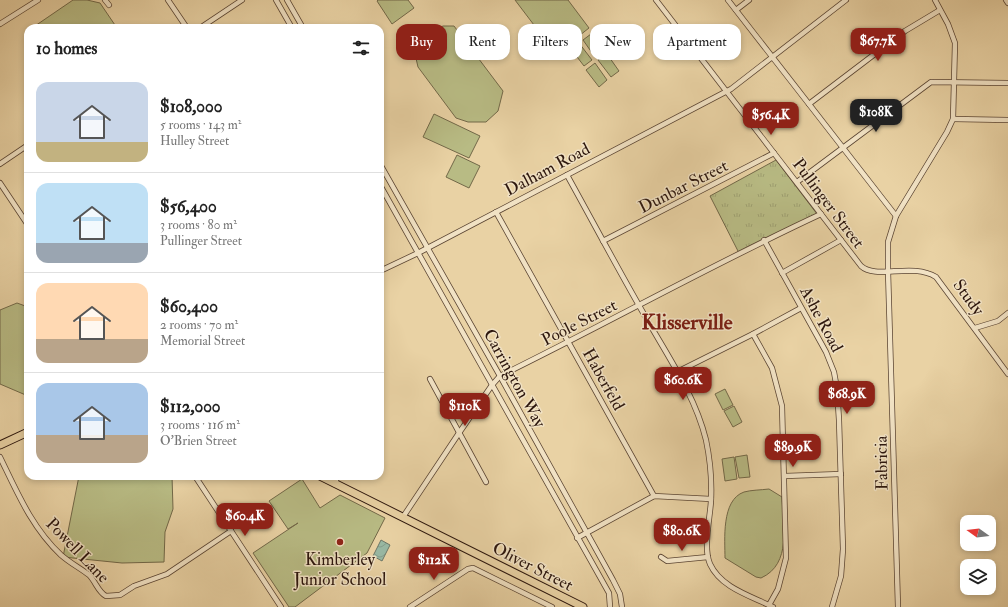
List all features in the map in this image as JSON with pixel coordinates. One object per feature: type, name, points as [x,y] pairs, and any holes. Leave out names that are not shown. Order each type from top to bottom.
[{"type":"highway","points":[[0,445],[24,434]]},
{"type":"highway","name":"Oliver Street","points":[[327,480],[583,607]]},
{"type":"street","points":[[0,24],[37,0]]},
{"type":"street","points":[[105,0],[108,5]]},
{"type":"street","points":[[168,0],[184,24]]},
{"type":"street","points":[[206,24],[242,0]]},
{"type":"street","points":[[276,0],[290,24]]},
{"type":"street","points":[[287,0],[301,24]]},
{"type":"street","name":"Pullinger Street","points":[[656,0],[863,268],[874,272],[888,271]]},
{"type":"street","points":[[728,0],[896,216]]},
{"type":"street","points":[[736,10],[749,0]]},
{"type":"street","name":"Dalham Road","points":[[384,269],[418,253],[726,91],[772,58],[846,0]]},
{"type":"street","points":[[935,0],[955,42],[953,119],[1008,120]]},
{"type":"street","points":[[809,104],[899,35],[940,10]]},
{"type":"street","points":[[797,182],[927,84],[954,81],[1008,83]]},
{"type":"street","name":"Fabricia","points":[[898,607],[888,242],[896,216],[947,132],[953,119]]},
{"type":"street","points":[[0,164],[24,148]]},
{"type":"street","name":"Dunbar Street","points":[[604,241],[774,153]]},
{"type":"street","name":"Carrington Way","points":[[384,171],[500,376],[620,594],[622,607]]},
{"type":"street","points":[[567,175],[677,372],[698,415],[706,441],[711,499],[708,557],[714,572],[726,583],[771,606],[778,589],[786,558],[785,476],[781,397],[772,368],[754,334]]},
{"type":"street","points":[[0,183],[24,219]]},
{"type":"street","name":"Carrington Way","points":[[384,191],[609,594],[610,607]]},
{"type":"street","name":"Haberfeld","points":[[496,212],[654,496]]},
{"type":"street","name":"Poole Street","points":[[403,517],[492,385],[500,376],[640,306],[764,240],[821,214]]},
{"type":"street","name":"Ashe Road","points":[[764,240],[826,352],[834,372],[837,389],[841,474],[843,565],[839,588],[832,607]]},
{"type":"street","points":[[782,273],[841,240]]},
{"type":"street","name":"Study","points":[[888,271],[920,270],[936,277],[976,328],[1008,374]]},
{"type":"street","points":[[677,372],[754,334],[801,308]]},
{"type":"street","points":[[976,328],[995,322],[1005,317],[1008,313]]},
{"type":"street","points":[[430,379],[486,482]]},
{"type":"street","name":"Powell Lane","points":[[0,457],[30,516],[43,536],[64,558],[90,576],[100,591],[106,596],[120,595],[134,586],[167,574],[231,530]]},
{"type":"street","points":[[785,476],[841,474]]},
{"type":"street","points":[[197,480],[281,607]]},
{"type":"street","points":[[334,484],[336,480]]},
{"type":"street","points":[[577,538],[654,496],[711,499]]},
{"type":"street","points":[[661,557],[667,561],[708,557]]},
{"type":"street","points":[[410,607],[468,569],[477,569],[552,607]]},
{"type":"green space","points":[[73,0],[87,0],[100,3],[114,24],[38,24]]},
{"type":"green space","points":[[408,0],[414,8],[392,24],[377,1]]},
{"type":"green space","points":[[515,0],[568,0],[589,28],[582,34],[582,24],[533,24]]},
{"type":"green space","points":[[447,26],[454,26],[455,60],[480,60],[503,91],[498,111],[486,122],[468,122],[456,118],[418,67],[416,60],[447,60]]},
{"type":"green space","points":[[590,35],[590,50],[583,40]]},
{"type":"green space","points":[[582,47],[590,57],[590,60],[592,60],[584,66],[579,60],[582,60]]},
{"type":"green space","points":[[598,60],[611,60],[619,71],[611,77]]},
{"type":"green space","points":[[595,63],[607,80],[599,87],[586,70]]},
{"type":"green space","points":[[434,114],[480,136],[469,158],[423,137]]},
{"type":"green space","points":[[457,155],[480,166],[469,188],[446,177]]},
{"type":"green space","points":[[776,160],[817,214],[740,255],[710,196]]},
{"type":"green space","points":[[17,303],[24,306],[24,394],[0,384],[0,310]]},
{"type":"green space","points":[[725,389],[733,405],[723,410],[715,394]]},
{"type":"green space","points":[[734,406],[742,422],[733,427],[724,411]]},
{"type":"green space","points":[[747,455],[750,477],[739,478],[735,457]]},
{"type":"green space","points":[[734,457],[737,479],[725,481],[722,459]]},
{"type":"green space","points":[[78,480],[172,480],[173,509],[165,532],[164,562],[122,563],[63,557]]},
{"type":"green space","points":[[303,480],[320,508],[340,495],[385,518],[367,553],[295,607],[289,607],[253,553],[298,523],[288,529],[269,501]]},
{"type":"green space","points":[[769,489],[782,497],[784,543],[782,554],[778,563],[771,572],[761,578],[756,577],[725,558],[725,531],[731,503],[737,496],[747,491]]},
{"type":"water","points":[[381,540],[390,545],[382,561],[373,556]]},
{"type":"place","name":"Kimberley Junior School","points":[[340,542]]},
{"type":"district","name":"Klisserville","points":[[687,322]]}]
